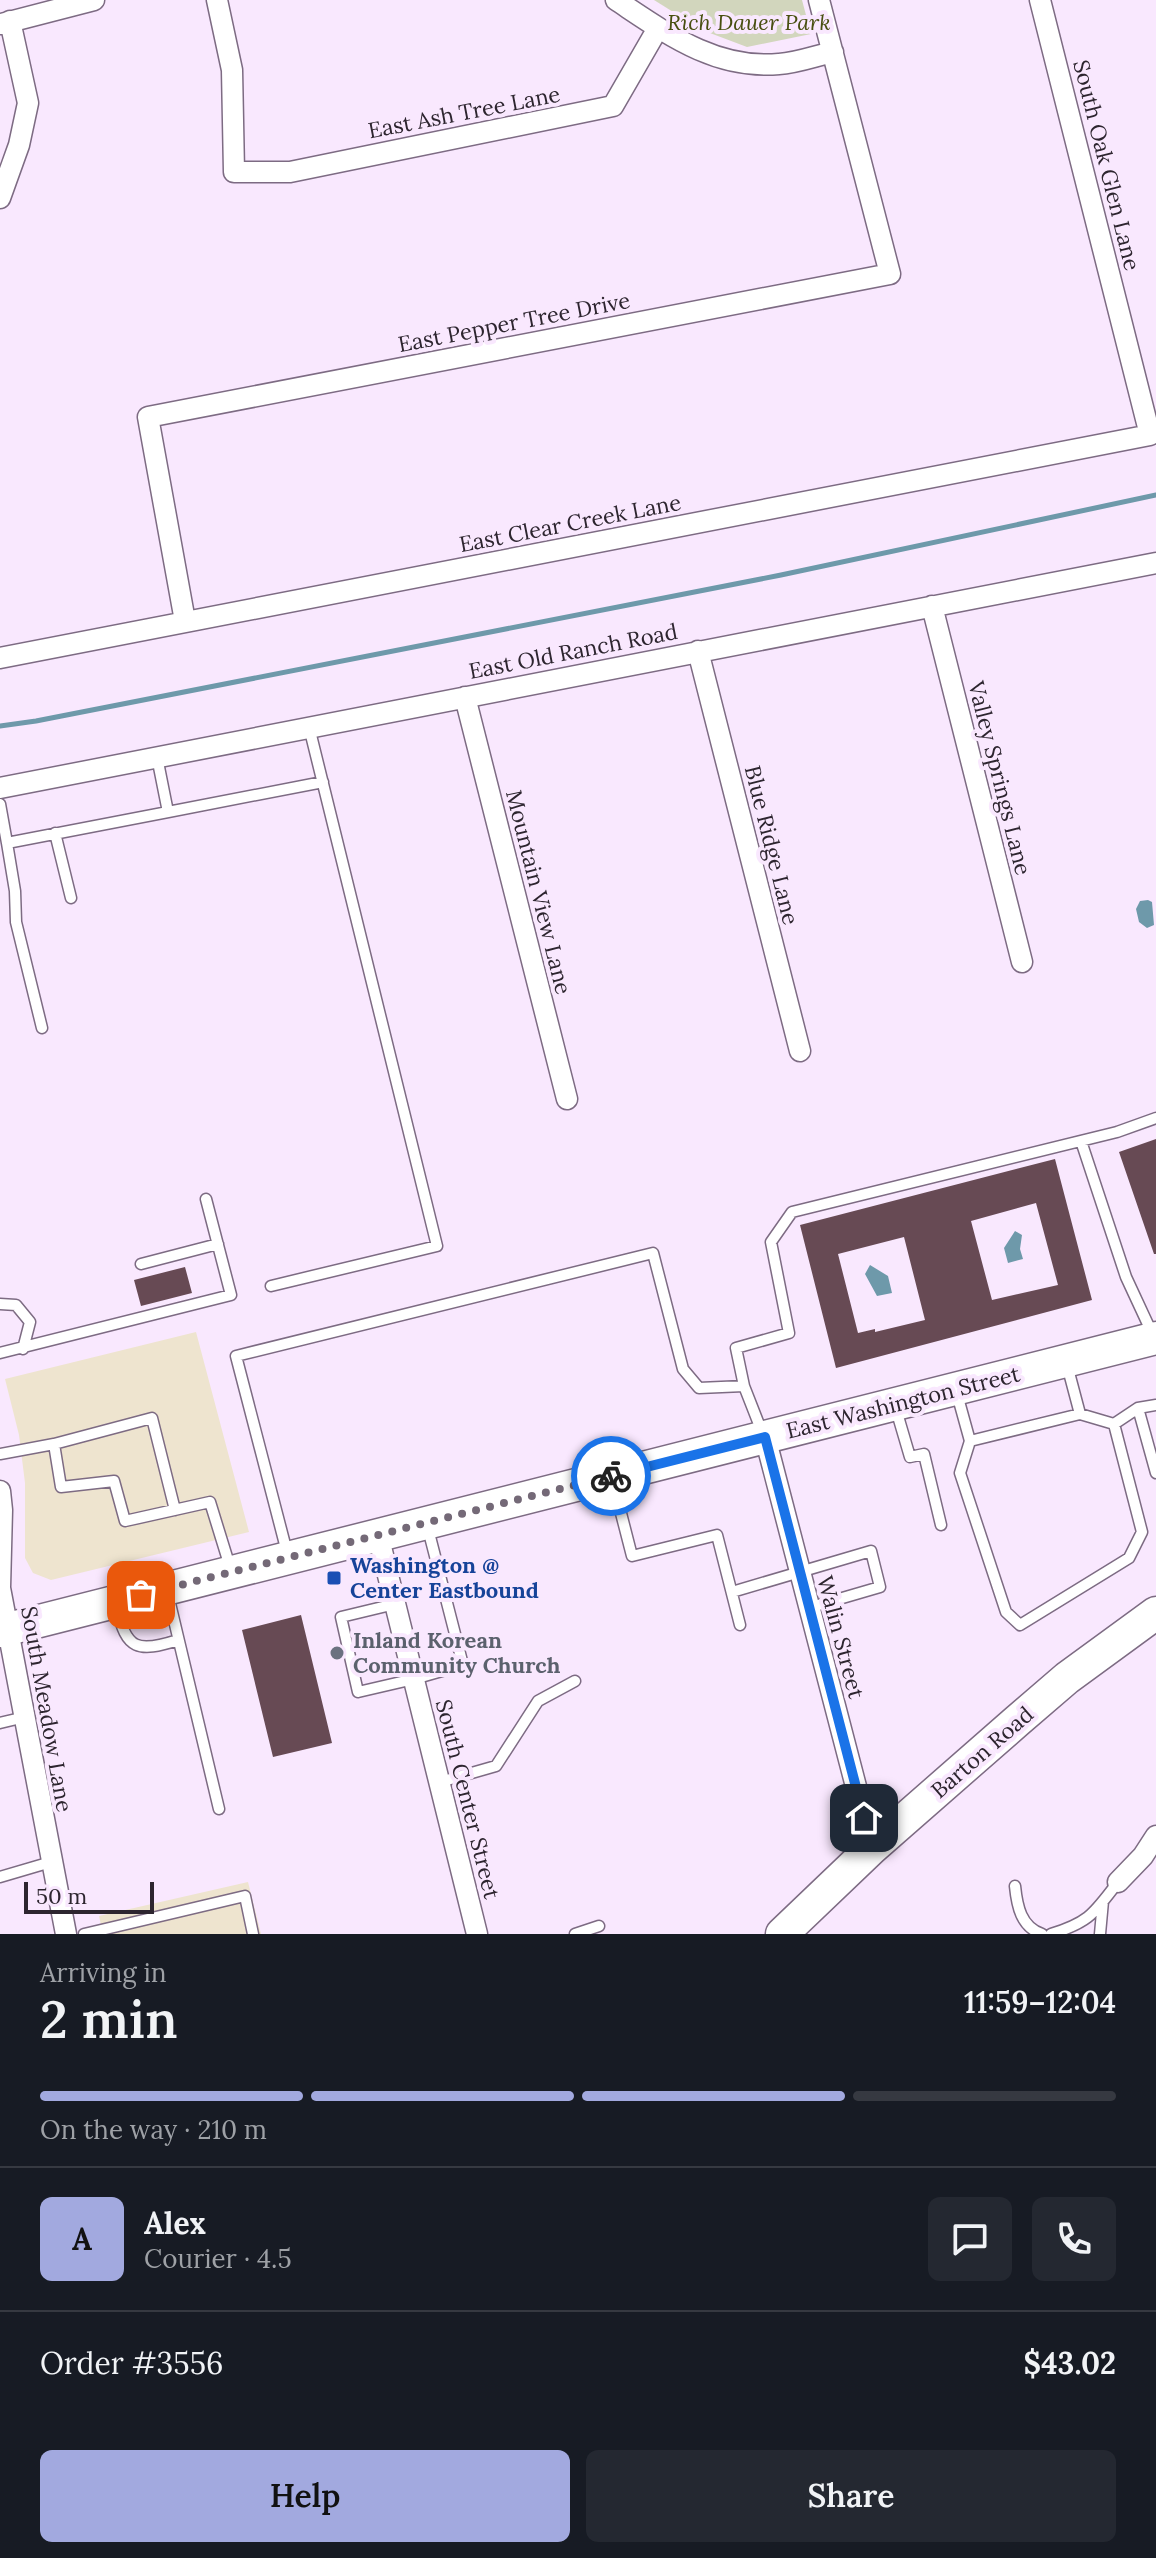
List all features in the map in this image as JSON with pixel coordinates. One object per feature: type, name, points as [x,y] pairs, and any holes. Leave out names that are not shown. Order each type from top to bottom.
[{"type":"main road","name":"East Washington Street","points":[[4,1630],[1155,1338]]},
{"type":"main road","name":"Barton Road","points":[[782,1934],[872,1848],[1067,1678],[1156,1613]]},
{"type":"street","points":[[0,198],[19,145],[28,103],[5,22],[94,0]]},
{"type":"street","name":"East Ash Tree Lane","points":[[217,0],[232,70],[234,172],[290,172],[613,106],[658,28]]},
{"type":"street","points":[[616,0],[658,28],[714,58],[779,64],[833,52],[819,0]]},
{"type":"street","name":"South Oak Glen Lane","points":[[1040,0],[1150,435]]},
{"type":"street","name":"East Pepper Tree Drive","points":[[185,621],[148,417],[890,274],[833,52]]},
{"type":"street","name":"East Clear Creek Lane","points":[[0,658],[1150,435]]},
{"type":"street","name":"East Old Ranch Road","points":[[0,788],[1156,563]]},
{"type":"street","name":"Valley Springs Lane","points":[[932,606],[1022,962]]},
{"type":"street","name":"Blue Ridge Lane","points":[[698,651],[800,1051]]},
{"type":"street","name":"Mountain View Lane","points":[[465,697],[567,1099]]},
{"type":"street","name":"Walin Street","points":[[765,1437],[872,1848]]},
{"type":"street","name":"South Meadow Lane","points":[[0,1491],[0,1588],[4,1630],[26,1717],[66,1934]]},
{"type":"street","name":"South Center Street","points":[[378,1535],[477,1934]]},
{"type":"street","points":[[1118,1882],[1143,1856],[1156,1836]]},
{"type":"lane","points":[[271,1286],[437,1246],[309,727]]},
{"type":"lane","points":[[157,757],[168,812]]},
{"type":"lane","points":[[7,843],[323,782]]},
{"type":"lane","points":[[0,804],[15,891],[16,922],[42,1028]]},
{"type":"lane","points":[[55,833],[71,898]]},
{"type":"lane","points":[[765,1437],[744,1386],[736,1348],[789,1333],[771,1242],[792,1212],[1117,1132],[1156,1118]]},
{"type":"lane","points":[[1081,1141],[1126,1277],[1155,1338]]},
{"type":"lane","points":[[0,1353],[231,1295],[206,1199]]},
{"type":"lane","points":[[141,1264],[218,1244]]},
{"type":"lane","points":[[289,1558],[236,1356],[653,1253],[683,1369],[690,1380],[699,1388],[744,1386]]},
{"type":"lane","points":[[0,1304],[16,1305],[30,1322],[23,1349]]},
{"type":"lane","points":[[1066,1362],[1080,1414]]},
{"type":"lane","points":[[956,1389],[970,1441],[960,1473],[1006,1612],[1020,1625],[1129,1558],[1142,1532],[1114,1424]]},
{"type":"lane","points":[[895,1404],[910,1457],[924,1454],[941,1525]]},
{"type":"lane","points":[[1114,1424],[1138,1408],[1156,1405]]},
{"type":"lane","points":[[1138,1408],[1156,1473]]},
{"type":"lane","points":[[970,1441],[1080,1414],[1114,1424]]},
{"type":"lane","points":[[0,1454],[54,1444],[152,1418],[175,1510]]},
{"type":"lane","points":[[54,1444],[61,1487],[114,1481],[125,1521],[210,1502],[232,1572]]},
{"type":"lane","points":[[611,1476],[632,1556],[717,1535],[740,1625]]},
{"type":"lane","points":[[395,1604],[341,1617],[358,1692],[463,1665],[427,1523]]},
{"type":"lane","points":[[732,1592],[871,1551],[880,1587],[808,1608]]},
{"type":"lane","points":[[166,1589],[219,1809]]},
{"type":"lane","points":[[115,1602],[122,1633],[140,1647],[156,1647],[178,1640]]},
{"type":"lane","points":[[440,1782],[496,1766],[538,1701],[575,1681]]},
{"type":"lane","points":[[0,1723],[26,1717]]},
{"type":"lane","points":[[0,1877],[51,1862]]},
{"type":"lane","points":[[1051,1934],[1079,1926],[1118,1882]]},
{"type":"lane","points":[[1015,1886],[1025,1923],[1042,1934]]},
{"type":"lane","points":[[84,1934],[245,1896],[253,1934]]},
{"type":"lane","points":[[1100,1934],[1103,1901]]},
{"type":"lane","points":[[575,1934],[599,1926]]},
{"type":"shaded area","points":[[196,1332],[249,1532],[51,1580],[33,1573],[25,1558],[25,1483],[19,1435],[5,1379]]},
{"type":"shaded area","points":[[248,1882],[261,1934],[103,1934],[99,1916]]},
{"type":"green space","name":"Rich Dauer Park","points":[[654,0],[802,0],[811,34],[747,47],[702,30]]},
{"type":"water","points":[[1140,901],[1152,902],[1154,925],[1147,928],[1139,922],[1136,909]]},
{"type":"water","points":[[1015,1231],[1022,1235],[1020,1249],[1023,1259],[1008,1263],[1004,1248]]},
{"type":"water","points":[[870,1265],[888,1276],[892,1293],[877,1296],[865,1274]]},
{"type":"building","points":[[1156,1139],[1156,1254],[1154,1254],[1119,1152]]},
{"type":"building","points":[[1055,1159],[1092,1300],[836,1368],[800,1225]],"holes":[[[1036,1203],[1058,1285],[992,1300],[971,1221]],[[904,1237],[925,1320],[858,1333],[838,1254]]]},
{"type":"building","points":[[185,1267],[192,1293],[141,1306],[134,1280]]},
{"type":"building","points":[[301,1615],[332,1743],[273,1757],[242,1630]]},
{"type":"waterway","points":[[0,726],[781,575],[1156,495]]},
{"type":"way so far","points":[[141,1595],[611,1476]]},
{"type":"place","name":"Washington @ Center Eastbound","points":[[334,1578]]},
{"type":"place","name":"Inland Korean Community Church","points":[[337,1653]]},
{"type":"route","points":[[611,1476],[765,1437],[864,1818]]}]
